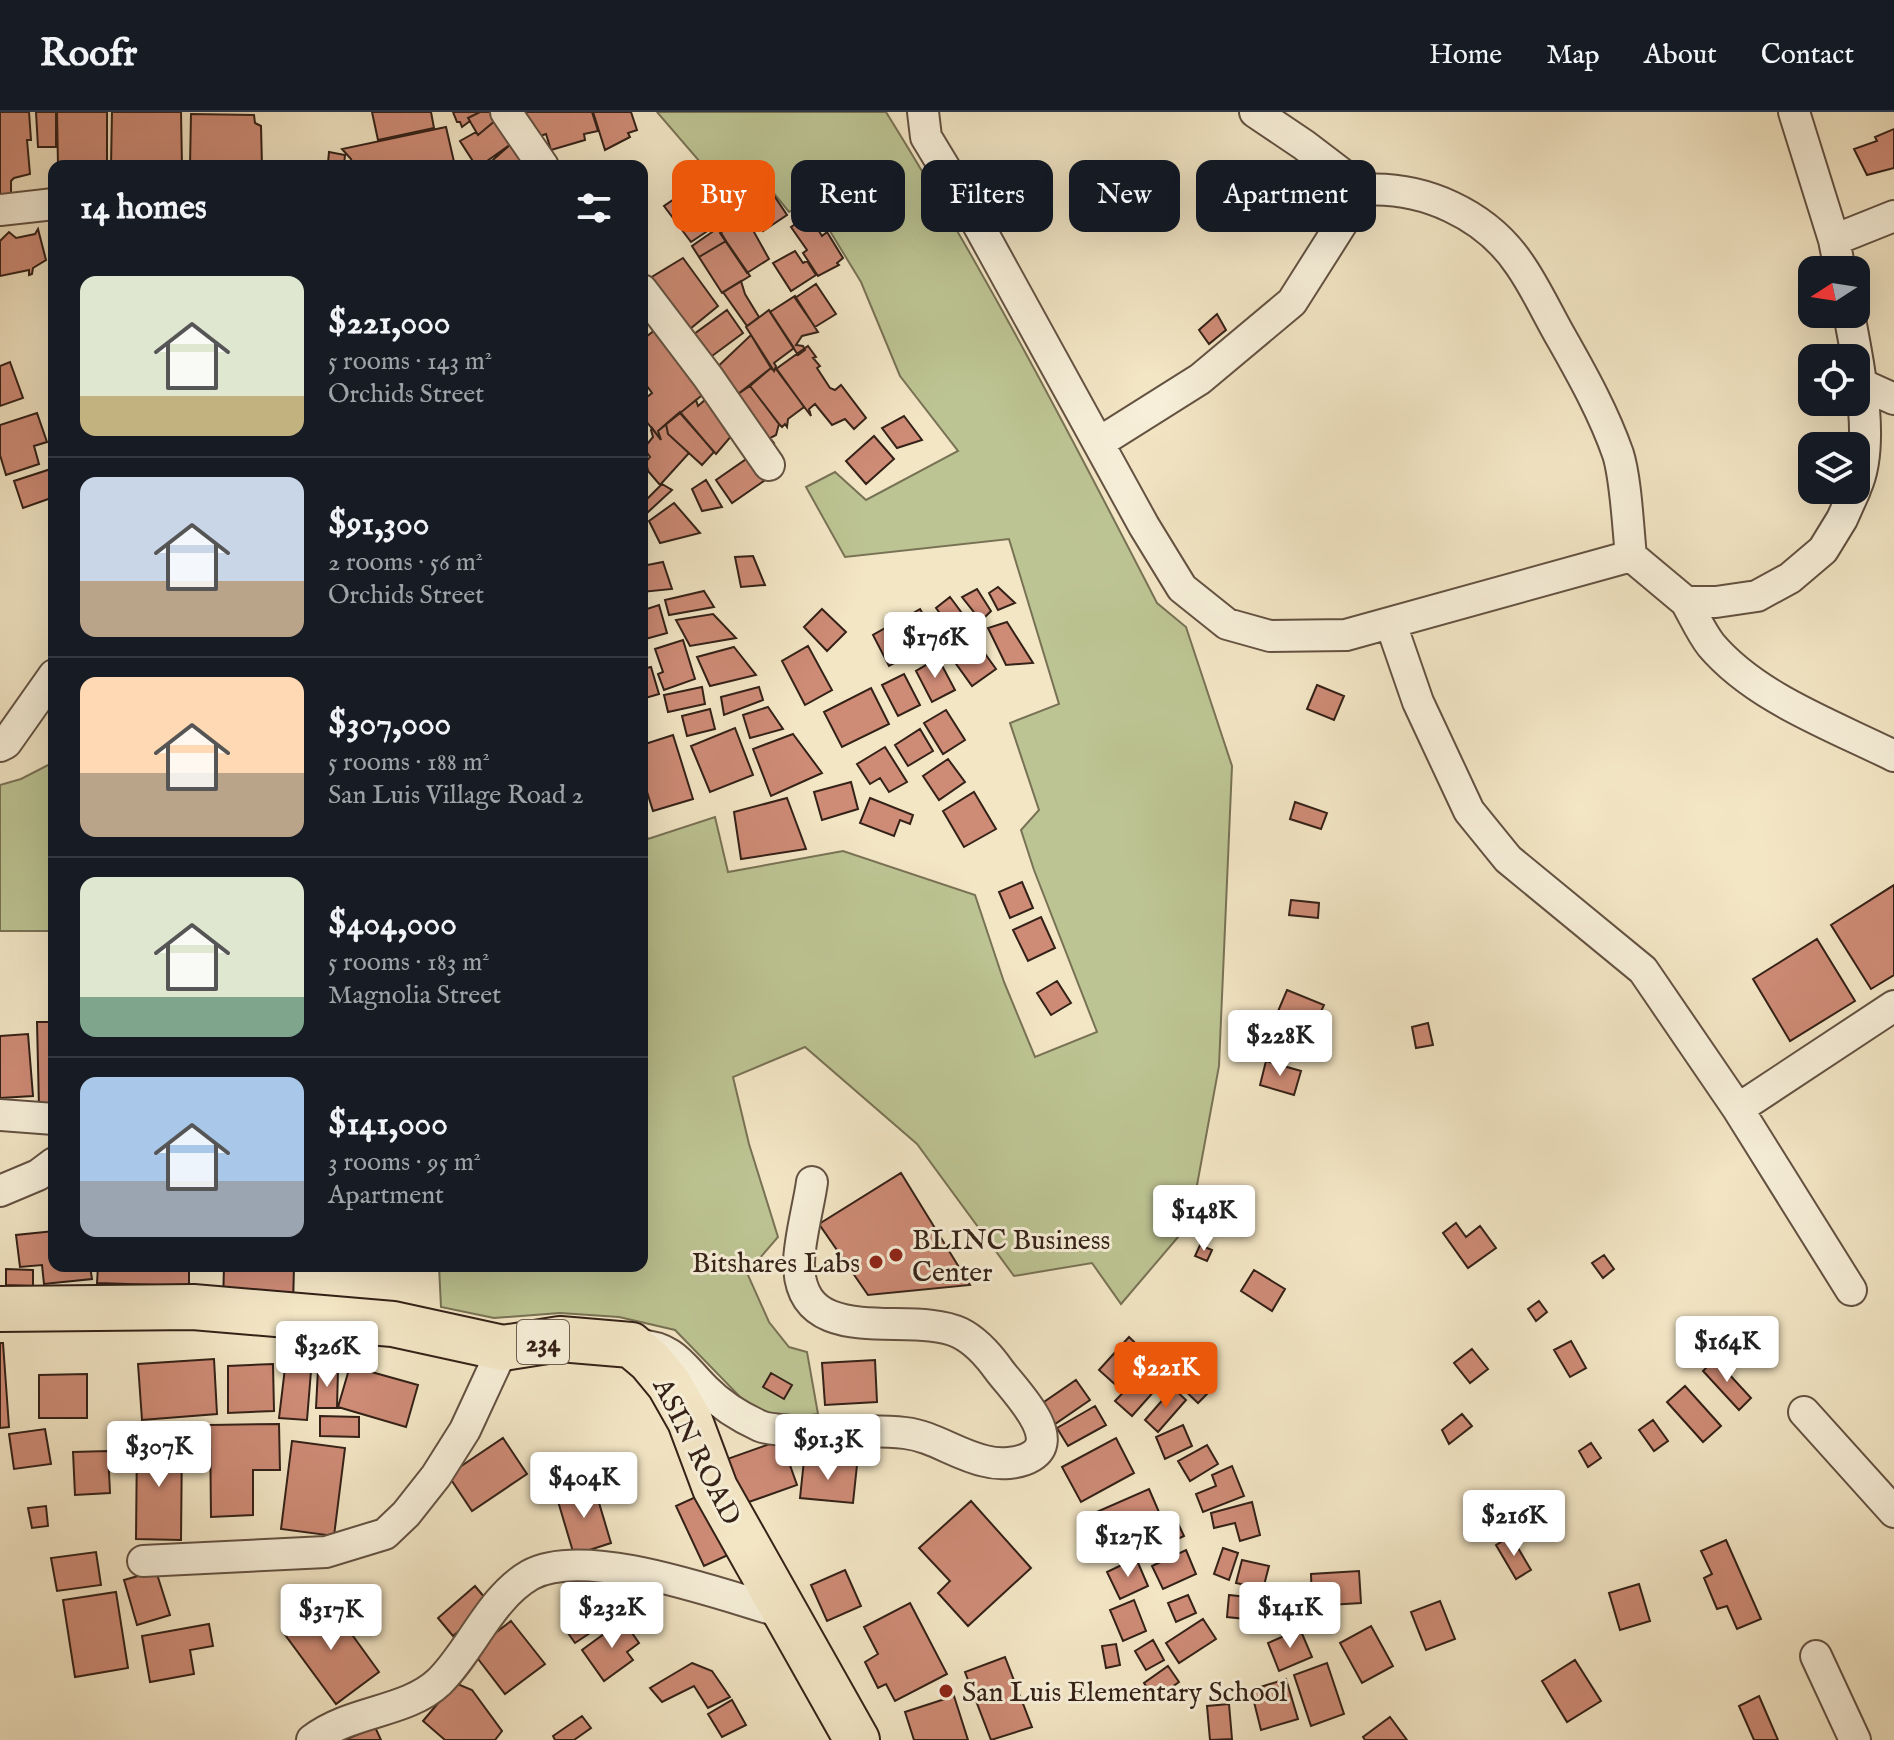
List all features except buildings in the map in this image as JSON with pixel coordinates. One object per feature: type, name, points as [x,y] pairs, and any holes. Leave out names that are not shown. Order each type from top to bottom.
[{"type":"main road","name":"234","points":[[0,1309],[209,1308],[393,1324],[503,1348],[560,1339],[631,1345]]},
{"type":"main road","name":"ASIN ROAD","points":[[631,1345],[650,1361],[669,1384],[690,1421],[715,1488],[857,1740]]},
{"type":"street","points":[[506,112],[539,160]]},
{"type":"street","points":[[923,112],[926,137],[1182,588],[1227,624],[1270,636],[1346,635],[1631,556]]},
{"type":"street","points":[[1255,112],[1324,160]]},
{"type":"street","points":[[1794,112],[1837,256]]},
{"type":"street","points":[[1376,189],[1416,193],[1460,211],[1495,234],[1520,264],[1589,387],[1619,456],[1631,556],[1686,602],[1709,643],[1768,695],[1894,756]]},
{"type":"street","points":[[0,210],[48,205]]},
{"type":"street","points":[[1834,240],[1894,216]]},
{"type":"street","points":[[1100,442],[1200,379],[1292,302],[1336,232]]},
{"type":"street","points":[[648,298],[769,465]]},
{"type":"street","points":[[1870,388],[1894,399]]},
{"type":"street","points":[[1686,602],[1716,602],[1757,596],[1790,578],[1823,550],[1848,504]]},
{"type":"street","points":[[1391,624],[1418,702],[1469,811],[1508,859],[1643,970],[1738,1109],[1851,1290]]},
{"type":"street","points":[[0,746],[6,743],[48,684]]},
{"type":"street","points":[[1738,1109],[1894,1006]]},
{"type":"street","points":[[0,1115],[48,1119]]},
{"type":"street","points":[[0,1191],[48,1168]]},
{"type":"street","points":[[631,1345],[666,1350],[707,1391],[734,1412],[763,1428],[817,1434],[882,1430],[914,1434],[985,1462],[1023,1461],[1036,1454],[1042,1440],[1038,1424],[1027,1404],[991,1359],[961,1333],[918,1323],[847,1322],[813,1303],[801,1282],[799,1263],[812,1182]]},
{"type":"street","points":[[143,1561],[326,1552],[385,1534],[406,1514],[436,1476],[465,1430],[503,1348]]},
{"type":"street","points":[[1804,1412],[1894,1512]]},
{"type":"street","points":[[312,1740],[336,1724],[394,1706],[424,1692],[439,1681],[505,1598],[529,1576],[555,1566],[574,1564],[642,1572],[785,1613]]},
{"type":"street","points":[[1816,1656],[1855,1740]]},
{"type":"green space","points":[[657,112],[886,112],[921,169],[921,232],[958,232],[1060,416],[1157,603],[1186,627],[1232,766],[1219,1066],[1190,1223],[1121,1304],[1092,1263],[1014,1276],[917,1144],[805,1047],[733,1077],[749,1144],[778,1237],[747,1273],[769,1322],[789,1347],[807,1352],[818,1414],[782,1419],[745,1402],[675,1330],[619,1317],[560,1313],[494,1318],[441,1307],[439,1272],[648,1272],[648,839],[715,817],[728,872],[843,851],[975,895],[1004,982],[1035,1057],[1097,1032],[1021,830],[1039,810],[1010,723],[1059,704],[1009,539],[845,557],[806,487],[835,472],[866,500],[958,451],[900,376],[861,282],[831,232],[905,232],[905,160],[791,160],[789,212],[775,195],[775,160],[698,160]]},
{"type":"green space","points":[[48,765],[48,931],[0,931],[0,785],[21,779]]},
{"type":"place","name":"BLINC Business Center","points":[[896,1255]]},
{"type":"place","name":"Bitshares Labs","points":[[876,1262]]},
{"type":"place","name":"San Luis Elementary School","points":[[946,1691]]}]
